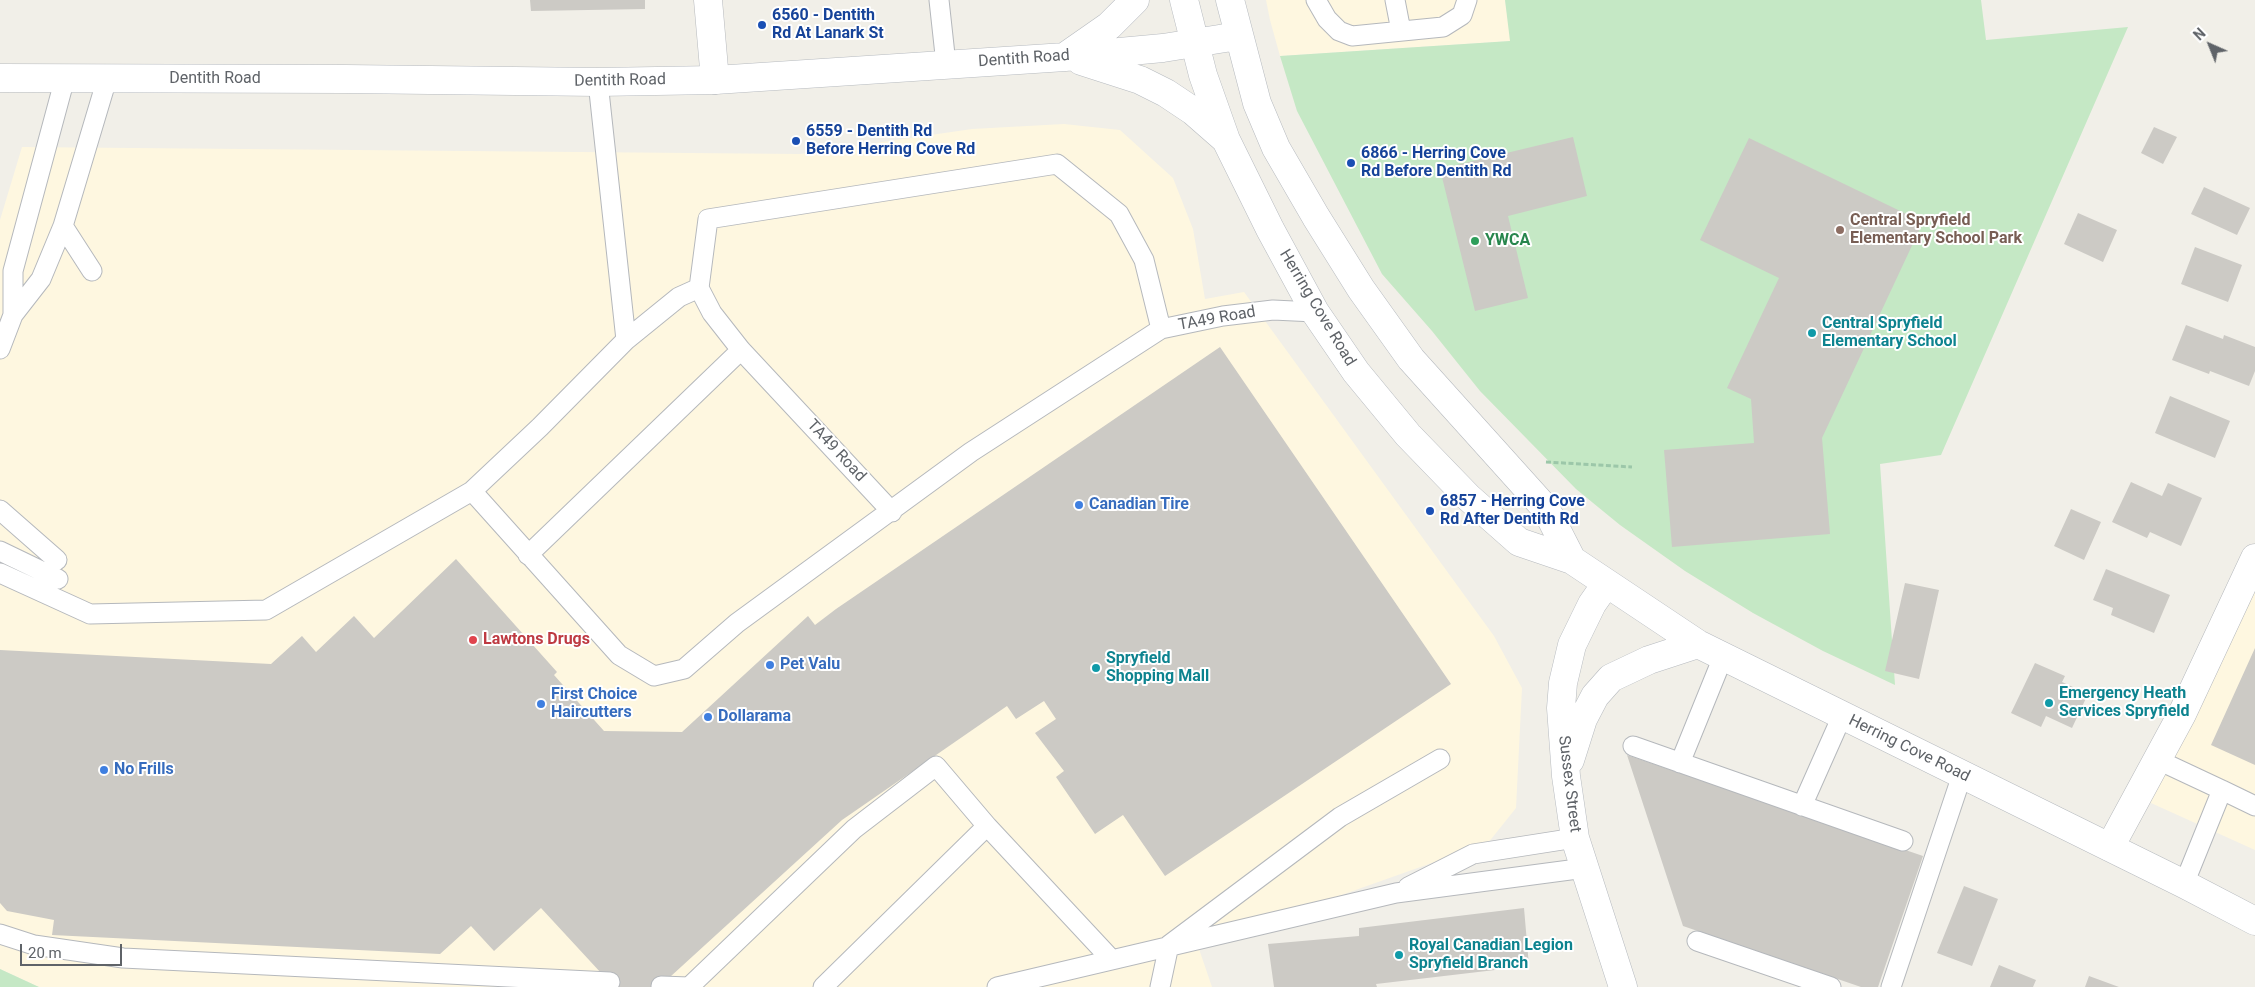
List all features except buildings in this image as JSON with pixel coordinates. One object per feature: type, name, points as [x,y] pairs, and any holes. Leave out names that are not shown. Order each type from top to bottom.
[{"type":"main road","points":[[708,0],[715,80]]},
{"type":"main road","points":[[1065,57],[1109,26],[1136,0]]},
{"type":"main road","name":"Herring Cove Road","points":[[1184,0],[1203,76],[1226,140],[1270,230],[1315,312],[1362,379],[1408,435],[1468,497],[1519,542],[1572,560],[1698,644],[1722,657],[2184,884],[2253,915]]},
{"type":"main road","name":"Herring Cove Road","points":[[1230,0],[1257,103],[1276,148],[1326,233],[1361,288],[1411,359],[1546,509],[1572,560]]},
{"type":"main road","name":"Dentith Road","points":[[0,78],[598,82],[715,80],[1065,57],[1194,44],[1238,36]]},
{"type":"main road","points":[[1065,57],[1113,70],[1166,92],[1193,111],[1226,140]]},
{"type":"main road","points":[[2110,847],[2182,714],[2255,558]]},
{"type":"main road","name":"Sussex Street","points":[[1606,584],[1580,628],[1567,660],[1561,708],[1566,776],[1575,838],[1622,987]]},
{"type":"main road","points":[[1566,776],[1582,719],[1595,696],[1611,678],[1649,660],[1698,644]]},
{"type":"lane","points":[[939,0],[946,64]]},
{"type":"lane","points":[[1316,0],[1327,19],[1339,31],[1352,36],[1443,27],[1462,15],[1467,0]]},
{"type":"lane","points":[[1395,0],[1401,31]]},
{"type":"lane","points":[[13,315],[13,271],[65,78]]},
{"type":"lane","points":[[0,349],[13,315],[41,279],[63,226],[107,78]]},
{"type":"lane","points":[[598,82],[626,340]]},
{"type":"lane","points":[[0,573],[90,614],[266,610],[472,491],[540,427],[626,340],[679,297],[699,288],[708,219],[1058,164],[1119,214],[1144,260],[1161,329]]},
{"type":"lane","points":[[63,226],[92,271]]},
{"type":"lane","name":"TA49 Road","points":[[699,288],[712,313],[741,350],[892,512],[971,452],[1161,329],[1223,316],[1273,310],[1315,312]]},
{"type":"lane","points":[[528,555],[741,350]]},
{"type":"lane","points":[[472,491],[619,655],[654,676],[684,669],[737,623],[813,566],[892,512]]},
{"type":"lane","points":[[0,510],[57,569],[0,551]]},
{"type":"lane","points":[[1680,763],[1722,657]]},
{"type":"lane","points":[[1802,806],[1842,716]]},
{"type":"lane","points":[[1633,746],[1903,841]]},
{"type":"lane","points":[[1160,987],[1169,945],[1340,817],[1440,759]]},
{"type":"lane","points":[[2158,760],[2255,806]]},
{"type":"lane","points":[[660,986],[689,987],[854,830],[936,766],[987,826],[1111,959]]},
{"type":"lane","points":[[1891,987],[1962,775]]},
{"type":"lane","points":[[2184,884],[2222,790]]},
{"type":"lane","points":[[824,987],[987,826]]},
{"type":"lane","points":[[1396,893],[1473,854],[1575,838]]},
{"type":"lane","points":[[997,987],[1396,893],[1585,868]]},
{"type":"lane","points":[[0,934],[34,945],[123,958],[610,982]]},
{"type":"lane","points":[[1697,941],[1831,987]]},
{"type":"path","points":[[1536,462],[1632,467]]},
{"type":"shaded area","points":[[1266,0],[1505,0],[1511,41],[1280,56]]},
{"type":"shaded area","name":"Spryfield Shopping Mall","points":[[1064,124],[1120,130],[1173,178],[1193,229],[1205,299],[1244,292],[1494,636],[1522,688],[1516,808],[1488,843],[1198,946],[1212,987],[39,987],[0,969],[0,220],[22,147],[800,154],[972,129]]},
{"type":"shaded area","points":[[2255,553],[2255,850],[2131,794]]},
{"type":"green space","name":"Central Spryfield Elementary School Park","points":[[1505,0],[1981,0],[1986,40],[2128,27],[1941,455],[1880,464],[1895,685],[1823,651],[1753,613],[1685,571],[1620,525],[1576,489],[1480,391],[1432,331],[1382,274],[1297,111],[1280,56],[1510,41]]},
{"type":"green space","points":[[0,969],[39,987],[0,987]]},
{"type":"place","name":"6560 - Dentith Rd At Lanark St","points":[[762,25]]},
{"type":"place","name":"6559 - Dentith Rd Before Herring Cove Rd","points":[[796,141]]},
{"type":"place","name":"6866 - Herring Cove Rd Before Dentith Rd","points":[[1351,163]]},
{"type":"place","name":"Central Spryfield Elementary School Park","points":[[1840,230]]},
{"type":"place","name":"YWCA","points":[[1475,241]]},
{"type":"place","name":"Central Spryfield Elementary School","points":[[1812,333]]},
{"type":"place","name":"Canadian Tire","points":[[1079,505]]},
{"type":"place","name":"6857 - Herring Cove Rd After Dentith Rd","points":[[1430,511]]},
{"type":"place","name":"Lawtons Drugs","points":[[473,640]]},
{"type":"place","name":"Pet Valu","points":[[770,665]]},
{"type":"place","name":"Spryfield Shopping Mall","points":[[1096,668]]},
{"type":"place","name":"Emergency Heath Services Spryfield","points":[[2049,703]]},
{"type":"place","name":"First Choice Haircutters","points":[[541,704]]},
{"type":"place","name":"Dollarama","points":[[708,717]]},
{"type":"place","name":"No Frills","points":[[104,770]]},
{"type":"place","name":"Royal Canadian Legion Spryfield Branch","points":[[1399,955]]}]
